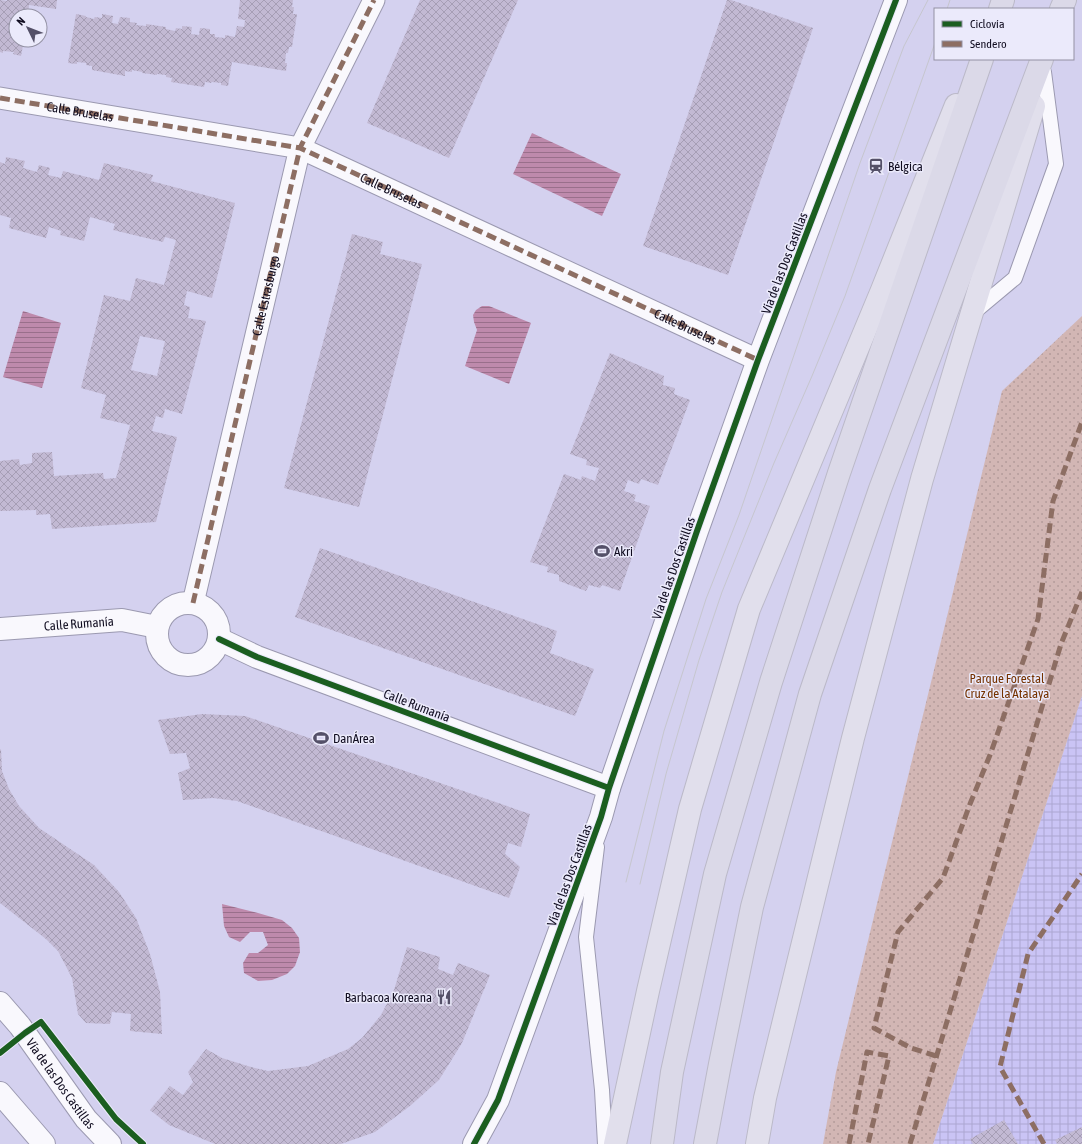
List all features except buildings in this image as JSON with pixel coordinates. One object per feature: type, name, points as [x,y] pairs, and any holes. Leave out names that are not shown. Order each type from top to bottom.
[{"type":"highway","points":[[615,1144],[648,991],[690,809],[750,609],[882,290],[974,60]]},
{"type":"highway","points":[[662,1144],[672,1072],[715,874],[771,682],[839,473],[982,60]]},
{"type":"highway","points":[[758,1142],[767,1090],[852,738],[922,479],[1045,63]]},
{"type":"highway","points":[[705,1144],[752,907],[810,694],[880,490],[1045,63]]},
{"type":"street","name":"Calle Estrasburgo","points":[[193,603],[300,148],[374,0]]},
{"type":"street","name":"Vía de las Dos Castillas","points":[[474,1144],[498,1100],[601,817],[609,788],[697,531],[758,360],[896,0]]},
{"type":"street","name":"Calle Bruselas","points":[[0,98],[300,148],[758,360]]},
{"type":"street","points":[[193,603],[199,604],[208,610],[215,618],[219,628],[219,640],[216,649],[206,660],[192,665],[182,665],[173,662],[159,647],[157,627],[161,618],[168,609],[178,604],[193,603]]},
{"type":"street","name":"Calle Rumanía","points":[[0,629],[122,620],[157,627]]},
{"type":"street","name":"Calle Rumanía","points":[[219,640],[257,657],[609,788]]},
{"type":"street","name":"Vía de las Dos Castillas","points":[[0,1003],[20,1026],[86,1119],[110,1144]]},
{"type":"street","points":[[0,1093],[44,1144]]},
{"type":"lane","points":[[971,314],[1015,278],[1056,164],[1045,63]]},
{"type":"lane","points":[[601,817],[586,937],[602,1090],[605,1144]]},
{"type":"shaded area","points":[[532,133],[621,174],[602,216],[513,174]]},
{"type":"shaded area","points":[[482,306],[489,306],[531,323],[509,384],[465,366],[477,330],[473,315],[476,310]]},
{"type":"shaded area","points":[[23,311],[61,323],[42,388],[3,377]]},
{"type":"shaded area","points":[[1082,696],[1082,1144],[933,1144]]},
{"type":"shaded area","points":[[222,904],[282,920],[292,928],[299,938],[300,952],[295,966],[287,974],[272,980],[258,981],[244,973],[243,963],[249,953],[258,953],[268,945],[263,932],[250,932],[240,942],[229,937],[224,926]]},
{"type":"green space","name":"Parque Forestal Cruz de la Atalaya","points":[[1082,316],[1082,696],[933,1144],[823,1144],[836,1072],[1002,391]]},
{"type":"tram line","points":[[626,882],[664,731],[706,599],[739,515],[860,163],[904,46],[928,0]]},
{"type":"tram line","points":[[947,8],[950,0]]},
{"type":"tram line","points":[[640,884],[666,774],[699,660],[722,592],[774,463],[845,296],[934,46]]},
{"type":"marked path","points":[[193,603],[300,148],[374,0]]},
{"type":"marked path","points":[[0,98],[300,148],[758,360]]},
{"type":"marked path","points":[[936,1056],[911,1048],[874,1028],[898,932],[943,878],[990,755],[1038,619],[1053,501],[1082,422]]},
{"type":"marked path","points":[[910,1144],[1061,644],[1082,592]]},
{"type":"marked path","points":[[1044,1144],[1000,1067],[1028,954],[1082,874]]},
{"type":"marked path","points":[[849,1144],[867,1052],[889,1056],[868,1144]]},
{"type":"cycle path","points":[[474,1144],[498,1100],[601,817],[609,788],[697,531],[758,360],[896,0]]},
{"type":"cycle path","points":[[219,639],[257,657],[609,788]]},
{"type":"cycle path","points":[[0,1053],[41,1022],[116,1119],[143,1144]]},
{"type":"place","name":"Bélgica","points":[[876,166]]},
{"type":"place","name":"Akri","points":[[602,551]]},
{"type":"place","name":"DanÁrea","points":[[321,738]]},
{"type":"place","name":"Barbacoa Koreana","points":[[444,997]]}]
